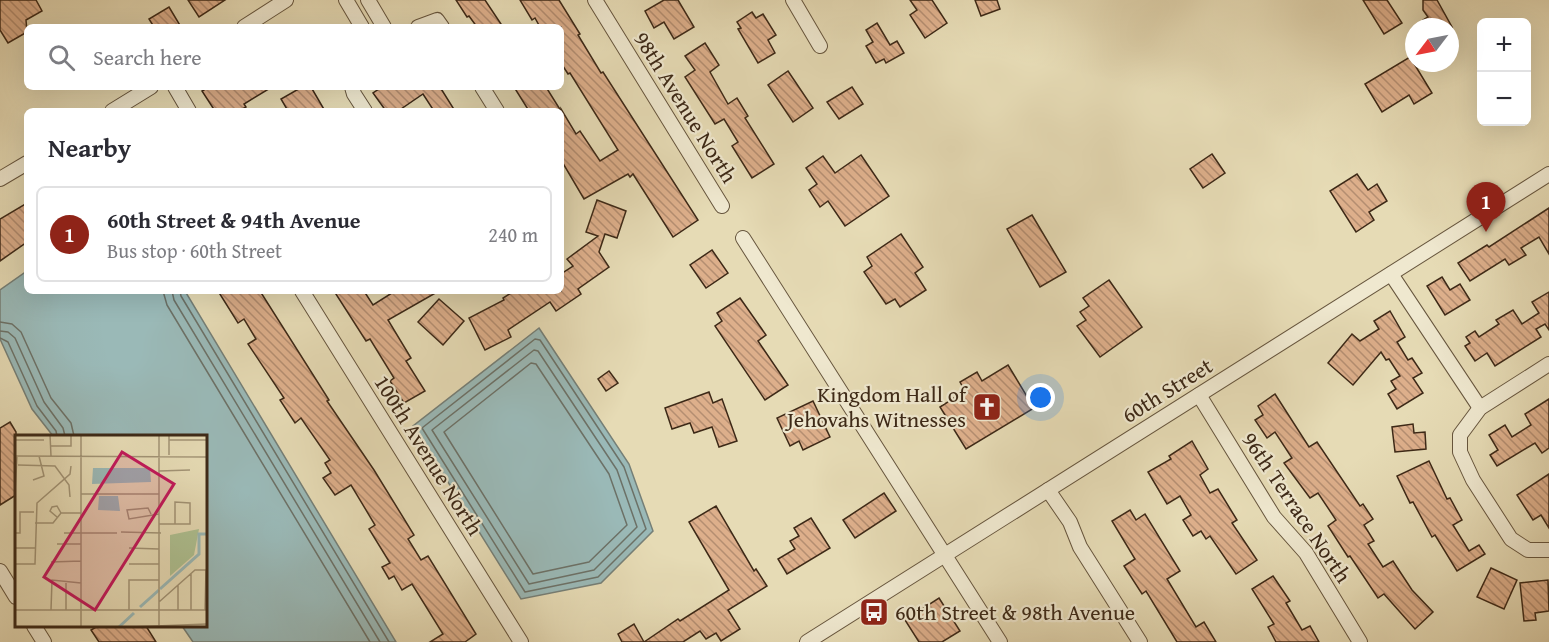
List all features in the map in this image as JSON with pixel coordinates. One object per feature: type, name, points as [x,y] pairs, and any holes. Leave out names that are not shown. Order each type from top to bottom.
[{"type":"street","points":[[249,24],[286,0]]},
{"type":"street","points":[[346,0],[360,24]]},
{"type":"street","points":[[368,0],[382,24]]},
{"type":"street","name":"98th Avenue North","points":[[594,0],[722,206]]},
{"type":"street","points":[[793,0],[820,46]]},
{"type":"street","points":[[426,24],[437,20],[440,24]]},
{"type":"street","points":[[117,108],[146,90]]},
{"type":"street","points":[[176,90],[187,108]]},
{"type":"street","points":[[353,90],[363,108]]},
{"type":"street","points":[[484,90],[495,108]]},
{"type":"street","points":[[0,179],[24,165]]},
{"type":"street","name":"60th Street","points":[[807,642],[1549,174]]},
{"type":"street","points":[[743,238],[1000,642]]},
{"type":"street","points":[[1391,274],[1480,408]]},
{"type":"street","name":"100th Avenue North","points":[[304,294],[521,642]]},
{"type":"street","points":[[1549,364],[1480,408],[1460,435],[1460,452],[1473,480],[1511,539],[1528,550],[1549,550]]},
{"type":"street","name":"96th Terrace North","points":[[1200,395],[1274,517],[1306,553],[1360,642]]},
{"type":"street","points":[[1048,490],[1070,522],[1080,547],[1140,642]]},
{"type":"street","points":[[0,571],[15,595]]},
{"type":"street","points":[[35,627],[44,642]]},
{"type":"water","points":[[24,273],[24,294],[187,294],[396,642],[193,642],[183,627],[207,627],[207,435],[52,435],[32,409],[0,339],[0,290]]},
{"type":"water","points":[[539,328],[629,464],[653,531],[601,583],[521,599],[413,426]]},
{"type":"building","points":[[0,0],[36,0],[42,11],[26,20],[24,34],[8,43],[0,30]]},
{"type":"building","points":[[188,0],[225,0],[199,17]]},
{"type":"building","points":[[456,0],[485,0],[501,24],[475,24],[469,16],[467,17]]},
{"type":"building","points":[[520,0],[559,0],[601,73],[603,72],[698,220],[673,237],[633,174],[630,177],[628,174],[584,199],[564,165],[564,114],[576,134],[580,131],[600,161],[618,150],[570,73],[568,74],[564,68],[564,24],[538,24],[535,18],[532,20]]},
{"type":"building","points":[[664,0],[678,0],[694,27],[674,39],[664,22],[654,28],[645,11]]},
{"type":"building","points":[[910,0],[932,0],[947,23],[925,38],[910,15],[917,10]]},
{"type":"building","points":[[975,0],[997,0],[1000,9],[981,16]]},
{"type":"building","points":[[1363,0],[1387,0],[1402,23],[1384,34]]},
{"type":"building","points":[[1423,0],[1437,0],[1447,18],[1426,18],[1428,17],[1423,10]]},
{"type":"building","points":[[169,7],[179,24],[152,24],[149,19]]},
{"type":"building","points":[[752,12],[756,18],[763,14],[776,35],[768,40],[775,53],[758,63],[738,29],[741,28],[737,22]]},
{"type":"building","points":[[877,23],[890,45],[897,41],[904,53],[886,63],[884,59],[876,63],[866,46],[873,42],[866,30]]},
{"type":"building","points":[[705,43],[719,65],[710,72],[728,104],[737,98],[748,116],[745,118],[774,164],[752,178],[732,146],[738,142],[724,119],[715,124],[685,77],[695,70],[685,56]]},
{"type":"building","points":[[1405,60],[1405,72],[1419,72],[1432,93],[1414,104],[1409,95],[1382,112],[1365,84]]},
{"type":"building","points":[[788,71],[813,108],[793,122],[768,85]]},
{"type":"building","points":[[852,87],[863,104],[839,119],[827,102]]},
{"type":"building","points":[[267,90],[244,104],[246,107],[244,108],[213,108],[202,91]]},
{"type":"building","points":[[297,90],[313,90],[323,108],[286,108],[281,99]]},
{"type":"building","points":[[378,90],[442,90],[453,108],[432,108],[423,94],[402,108],[384,108],[373,93]]},
{"type":"building","points":[[516,90],[548,90],[559,108],[527,108]]},
{"type":"building","points":[[1212,154],[1225,173],[1203,188],[1190,169]]},
{"type":"building","points":[[861,155],[889,196],[845,226],[828,201],[820,207],[809,190],[817,184],[806,168],[823,156],[835,173]]},
{"type":"building","points":[[1357,174],[1368,190],[1377,184],[1387,201],[1369,212],[1374,220],[1356,232],[1330,191]]},
{"type":"building","points":[[597,200],[626,211],[617,238],[605,234],[599,252],[609,267],[578,289],[581,294],[556,311],[550,302],[508,330],[511,337],[485,350],[469,318],[504,300],[503,298],[509,294],[564,294],[564,272],[573,266],[567,259],[598,236],[586,232]]},
{"type":"building","points":[[24,205],[24,244],[0,261],[0,219]]},
{"type":"building","points":[[1549,208],[1549,254],[1539,237],[1521,248],[1526,255],[1509,265],[1505,259],[1470,281],[1458,263],[1487,245],[1489,247]]},
{"type":"building","points":[[1032,215],[1066,272],[1040,287],[1007,229]]},
{"type":"building","points":[[901,234],[923,267],[915,273],[926,290],[900,307],[895,299],[886,304],[864,272],[872,266],[867,257]]},
{"type":"building","points":[[712,250],[728,273],[706,288],[690,265]]},
{"type":"building","points":[[1442,277],[1450,290],[1460,284],[1470,300],[1445,315],[1427,286]]},
{"type":"building","points":[[1109,280],[1142,327],[1100,357],[1077,326],[1086,320],[1080,312],[1089,306],[1083,298]]},
{"type":"building","points":[[1549,292],[1549,330],[1545,324],[1536,329],[1541,337],[1495,366],[1487,353],[1475,361],[1465,346],[1470,343],[1466,337],[1475,331],[1479,337],[1499,324],[1496,320],[1513,310],[1522,324],[1539,313],[1532,302]]},
{"type":"building","points":[[220,294],[262,294],[329,400],[327,401],[374,470],[414,535],[408,539],[421,560],[428,556],[476,634],[465,642],[430,642],[443,634],[412,584],[402,590],[394,576],[389,579],[382,567],[390,563],[369,529],[375,525],[351,485],[335,495],[323,478],[331,473],[325,463],[330,460],[301,418],[295,423],[280,400],[284,398],[248,344],[256,339],[244,319],[238,323]]},
{"type":"building","points":[[336,294],[366,294],[373,305],[390,294],[434,294],[388,320],[411,358],[406,361],[425,391],[404,403],[390,381],[394,378],[370,339],[366,341]]},
{"type":"building","points":[[740,298],[766,335],[758,341],[788,385],[765,400],[715,326],[722,321],[717,313]]},
{"type":"building","points":[[439,299],[464,321],[443,345],[418,322]]},
{"type":"building","points":[[1390,311],[1405,337],[1397,342],[1408,360],[1412,358],[1422,373],[1413,378],[1423,393],[1397,409],[1388,394],[1396,389],[1391,381],[1400,376],[1389,359],[1386,360],[1381,352],[1353,385],[1328,363],[1352,334],[1360,341],[1379,329],[1374,321]]},
{"type":"building","name":"Kingdom Hall of Jehovahs Witnesses","points":[[1008,365],[1034,408],[966,449],[940,407],[965,391],[960,382],[977,372],[982,381]]},
{"type":"building","points":[[609,371],[618,383],[606,391],[598,379]]},
{"type":"building","points":[[709,392],[713,403],[722,399],[737,441],[719,447],[712,427],[694,433],[690,423],[672,429],[665,408]]},
{"type":"building","points":[[1275,394],[1309,447],[1317,442],[1360,506],[1363,504],[1373,519],[1364,525],[1374,541],[1368,544],[1383,567],[1393,561],[1412,590],[1433,612],[1415,629],[1384,594],[1378,598],[1328,526],[1336,520],[1318,493],[1310,498],[1284,463],[1292,458],[1275,432],[1267,438],[1255,420],[1263,415],[1258,406]]},
{"type":"building","points":[[1549,399],[1549,448],[1542,453],[1535,443],[1497,466],[1490,455],[1498,450],[1489,435],[1505,425],[1512,437],[1531,425],[1525,414]]},
{"type":"building","points":[[813,401],[830,437],[803,450],[799,441],[790,446],[777,418]]},
{"type":"building","points":[[10,422],[16,435],[15,496],[0,505],[0,428]]},
{"type":"building","points":[[1413,424],[1414,433],[1425,432],[1426,449],[1395,452],[1392,427]]},
{"type":"building","points":[[1192,441],[1208,469],[1200,475],[1210,493],[1218,489],[1237,520],[1232,523],[1257,560],[1236,574],[1210,536],[1206,539],[1201,531],[1193,536],[1183,520],[1191,515],[1180,496],[1167,504],[1148,472],[1171,459],[1169,456]]},
{"type":"building","points":[[1429,461],[1447,499],[1450,498],[1462,520],[1453,525],[1469,551],[1479,545],[1485,554],[1457,571],[1435,535],[1432,537],[1413,502],[1410,503],[1397,476]]},
{"type":"building","points":[[1549,474],[1549,528],[1541,515],[1533,520],[1517,495]]},
{"type":"building","points":[[884,493],[896,511],[855,538],[843,520]]},
{"type":"building","points":[[716,506],[754,571],[756,569],[767,586],[728,610],[740,629],[721,641],[716,633],[706,639],[700,631],[683,642],[644,642],[678,619],[680,621],[729,590],[689,522]]},
{"type":"building","points":[[1130,510],[1136,520],[1145,514],[1180,571],[1167,579],[1196,627],[1204,622],[1216,642],[1177,642],[1146,591],[1142,594],[1124,566],[1135,559],[1112,521]]},
{"type":"building","points":[[811,518],[830,548],[787,574],[778,559],[795,549],[790,541],[799,536],[794,528]]},
{"type":"building","points":[[1491,568],[1517,580],[1504,609],[1477,597]]},
{"type":"building","points":[[1273,576],[1290,601],[1286,603],[1302,630],[1310,626],[1319,642],[1276,642],[1268,627],[1274,624],[1252,589]]},
{"type":"building","points":[[1548,580],[1549,611],[1535,613],[1536,620],[1524,621],[1520,583]]},
{"type":"building","points":[[939,598],[960,631],[942,642],[919,642],[905,620]]},
{"type":"building","points":[[634,624],[644,642],[622,642],[618,634]]},
{"type":"building","points":[[96,627],[147,627],[156,642],[99,642],[91,630]]},
{"type":"place","name":"60th Street & 94th Avenue","points":[[1486,232]]},
{"type":"place","name":"Kingdom Hall of Jehovahs Witnesses","points":[[987,407]]},
{"type":"place","name":"60th Street & 98th Avenue","points":[[874,612]]}]
